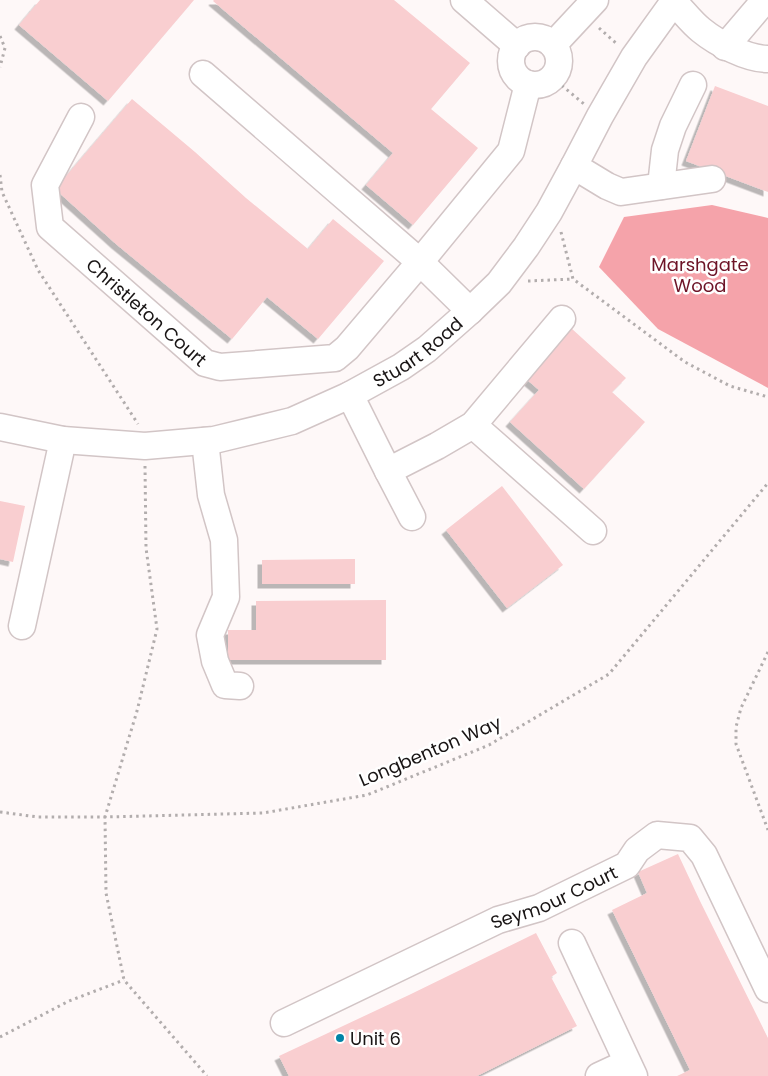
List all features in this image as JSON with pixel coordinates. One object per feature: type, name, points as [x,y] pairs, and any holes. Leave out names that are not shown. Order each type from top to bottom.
[{"type":"street","points":[[464,0],[517,46]]},
{"type":"street","points":[[725,47],[765,0]]},
{"type":"street","points":[[675,1],[700,30],[725,47],[760,59],[768,59]]},
{"type":"street","name":"Stuart Road","points":[[0,427],[63,440],[145,446],[214,440],[292,421],[350,394],[401,367],[427,349],[470,311],[499,283],[526,247],[549,212],[600,116],[634,58],[675,1]]},
{"type":"street","points":[[539,82],[521,80],[516,75],[512,68],[511,60],[517,46],[530,38],[546,40],[552,45],[589,7]]},
{"type":"street","name":"Christleton Court","points":[[81,117],[45,185],[50,227],[204,363],[220,367],[335,358],[347,348],[511,151],[539,82],[555,74],[558,67],[557,51],[552,45]]},
{"type":"street","points":[[203,74],[420,262],[470,311]]},
{"type":"street","points":[[661,186],[665,150],[673,126],[693,85]]},
{"type":"street","points":[[574,166],[607,186],[621,192],[712,179]]},
{"type":"street","points":[[388,471],[473,424],[562,319]]},
{"type":"street","points":[[350,394],[412,517]]},
{"type":"street","points":[[473,424],[593,531]]},
{"type":"street","points":[[22,626],[63,440]]},
{"type":"street","points":[[205,441],[211,495],[224,540],[226,598],[210,635],[215,661],[225,684],[240,686]]},
{"type":"street","name":"Seymour Court","points":[[284,1024],[498,920],[540,908],[627,865],[637,850],[657,835],[690,838],[704,855],[768,989]]},
{"type":"street","points":[[572,943],[630,1069],[599,1076]]},
{"type":"path","points":[[589,7],[623,49]]},
{"type":"path","points":[[0,36],[5,48],[0,67]]},
{"type":"path","points":[[539,82],[560,84],[589,108]]},
{"type":"path","points":[[0,175],[2,192],[38,270],[140,427],[145,446],[146,548],[157,629],[137,711],[105,817],[106,893],[124,980],[207,1076]]},
{"type":"path","points":[[560,232],[572,279]]},
{"type":"path","points":[[528,281],[572,279],[685,362],[730,386],[768,397]]},
{"type":"path","name":"Longbenton Way","points":[[0,812],[38,817],[263,813],[367,795],[489,745],[609,674],[768,483]]},
{"type":"path","points":[[768,652],[741,708],[736,727],[736,744],[768,830]]},
{"type":"path","points":[[0,1038],[69,1001],[124,980]]},
{"type":"green space","name":"Marshgate Wood","points":[[712,205],[768,218],[768,388],[658,329],[599,267],[624,217]]},
{"type":"building","points":[[40,0],[194,0],[108,101],[19,25]]},
{"type":"building","points":[[214,0],[394,0],[470,63],[431,109],[478,148],[413,225],[366,185],[393,153]]},
{"type":"building","points":[[715,86],[768,106],[768,192],[686,161]]},
{"type":"building","points":[[132,99],[308,249],[333,219],[384,261],[318,339],[267,297],[232,339],[116,244],[55,189]]},
{"type":"building","points":[[571,328],[626,378],[612,392],[645,422],[584,489],[510,422],[539,390],[525,378]]},
{"type":"building","points":[[502,486],[563,565],[507,608],[446,530]]},
{"type":"building","points":[[0,501],[25,506],[13,562],[0,559]]},
{"type":"building","points":[[355,559],[355,584],[262,584],[262,560]]},
{"type":"building","points":[[386,600],[386,660],[228,660],[228,630],[256,630],[256,601]]},
{"type":"building","points":[[678,854],[768,1038],[768,1076],[677,1076],[690,1070],[612,910],[647,893],[638,872]]},
{"type":"building","points":[[536,933],[557,973],[551,977],[577,1026],[477,1076],[289,1076],[279,1056]]},
{"type":"place","name":"Unit 6","points":[[340,1038]]}]
